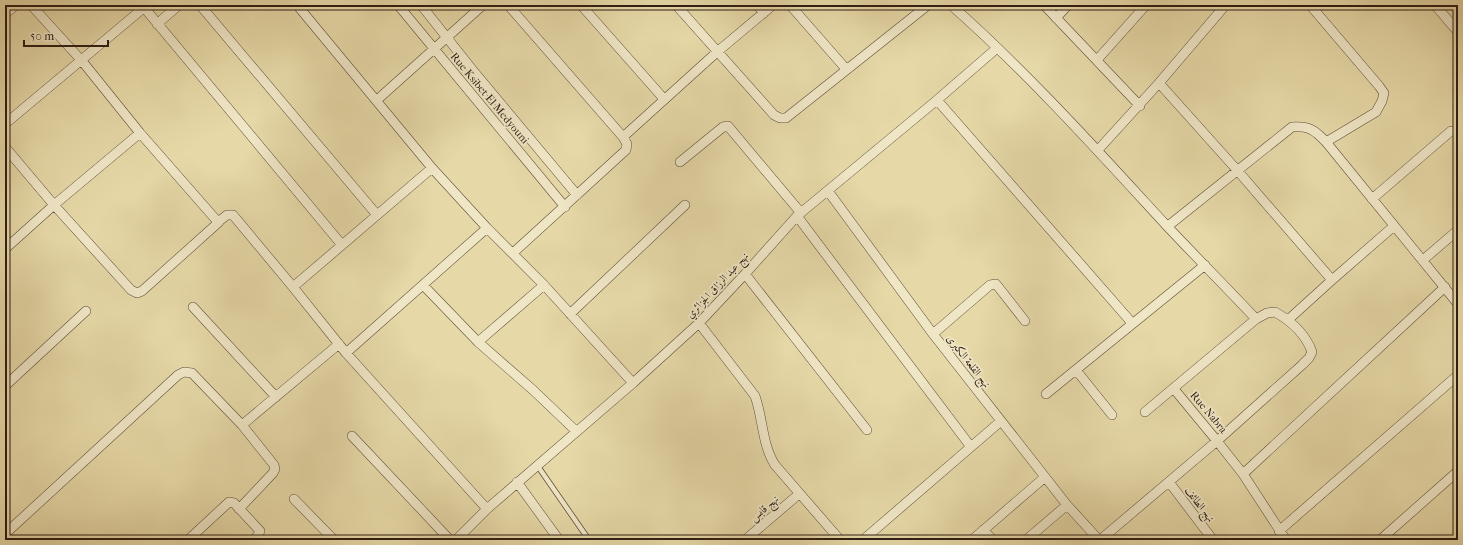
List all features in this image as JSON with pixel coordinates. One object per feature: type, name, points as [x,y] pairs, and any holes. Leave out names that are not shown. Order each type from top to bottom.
[{"type":"street","points":[[5,14],[16,5]]},
{"type":"street","points":[[31,5],[82,61],[140,133],[219,222]]},
{"type":"street","points":[[157,24],[179,5]]},
{"type":"street","points":[[200,5],[377,215]]},
{"type":"street","points":[[297,5],[432,168],[487,228],[544,284],[633,383]]},
{"type":"street","name":"Rue Ksibet El Medyouni","points":[[398,5],[565,207]]},
{"type":"street","name":"Rue Ksibet El Medyouni","points":[[421,5],[475,73],[577,195]]},
{"type":"street","points":[[376,100],[448,38],[483,5]]},
{"type":"street","points":[[508,5],[623,137],[628,147],[565,207],[513,253]]},
{"type":"street","points":[[581,5],[664,99]]},
{"type":"street","points":[[676,5],[774,115],[780,118],[786,118],[928,5]]},
{"type":"street","points":[[757,5],[764,13]]},
{"type":"street","points":[[623,137],[717,52],[773,5]]},
{"type":"street","points":[[790,5],[846,69]]},
{"type":"street","points":[[1044,5],[1140,106]]},
{"type":"street","points":[[1056,18],[1068,5]]},
{"type":"street","points":[[1097,60],[1146,5]]},
{"type":"street","points":[[1098,150],[1140,106],[1224,5]]},
{"type":"street","points":[[1310,5],[1379,86],[1384,94],[1382,102],[1376,112],[1326,142]]},
{"type":"street","points":[[1435,5],[1458,32]]},
{"type":"street","points":[[5,124],[82,61],[144,6],[157,24],[342,245]]},
{"type":"street","points":[[957,7],[1098,150],[1256,319],[1267,313],[1276,312],[1288,319],[1309,344],[1312,352],[1309,358],[1217,441],[1100,540]]},
{"type":"street","name":"نهج عبد الرزاق الجزائري","points":[[456,540],[517,482],[633,383],[699,323],[799,214],[937,100],[997,48]]},
{"type":"street","points":[[1159,84],[1238,170],[1332,280]]},
{"type":"street","points":[[937,100],[1132,323]]},
{"type":"street","points":[[680,162],[723,126],[728,126],[799,214],[971,447]]},
{"type":"street","points":[[1168,226],[1292,127],[1313,129],[1326,142],[1458,304]]},
{"type":"street","points":[[1372,199],[1451,131]]},
{"type":"street","points":[[5,250],[54,205],[140,133]]},
{"type":"street","points":[[5,147],[54,205],[131,290],[137,293],[142,291],[227,215],[233,215],[339,344],[487,509]]},
{"type":"street","points":[[293,287],[432,168]]},
{"type":"street","name":"نهج القلعة الكبرى","points":[[828,191],[933,334],[1067,505],[1100,540]]},
{"type":"street","points":[[570,314],[685,205]]},
{"type":"street","points":[[1288,319],[1394,226]]},
{"type":"street","points":[[346,352],[487,228]]},
{"type":"street","points":[[1423,260],[1458,230]]},
{"type":"street","points":[[1046,394],[1205,265]]},
{"type":"street","points":[[745,274],[867,430]]},
{"type":"street","points":[[478,342],[544,284]]},
{"type":"street","points":[[933,334],[990,285],[996,284],[1025,321]]},
{"type":"street","points":[[423,285],[478,342],[533,390],[576,431]]},
{"type":"street","points":[[1243,474],[1444,287]]},
{"type":"street","points":[[193,307],[276,397]]},
{"type":"street","points":[[5,386],[86,311]]},
{"type":"street","name":"Rue Nabra","points":[[1256,319],[1174,389],[1243,474],[1286,540]]},
{"type":"street","points":[[699,323],[755,396],[770,458],[799,494],[840,540]]},
{"type":"street","points":[[242,426],[339,344]]},
{"type":"street","points":[[1076,370],[1112,415]]},
{"type":"street","points":[[5,534],[178,375],[184,372],[192,373],[242,426],[274,465],[275,469],[273,473],[239,509]]},
{"type":"street","points":[[1279,531],[1458,375]]},
{"type":"street","points":[[1145,412],[1174,389]]},
{"type":"street","points":[[863,540],[1001,421]]},
{"type":"street","points":[[352,436],[450,540]]},
{"type":"street","points":[[1380,540],[1458,472]]},
{"type":"street","points":[[972,540],[1045,477]]},
{"type":"street","points":[[517,482],[559,540]]},
{"type":"street","name":"نهج الطائف","points":[[1169,482],[1213,540]]},
{"type":"street","name":"نهج قابس","points":[[745,540],[799,494]]},
{"type":"street","points":[[294,499],[334,540]]},
{"type":"street","points":[[188,540],[230,502],[234,503],[260,531],[254,540]]},
{"type":"street","points":[[1026,540],[1067,505]]},
{"type":"street","points":[[983,530],[993,540]]},
{"type":"lane","points":[[537,465],[589,540]]}]
